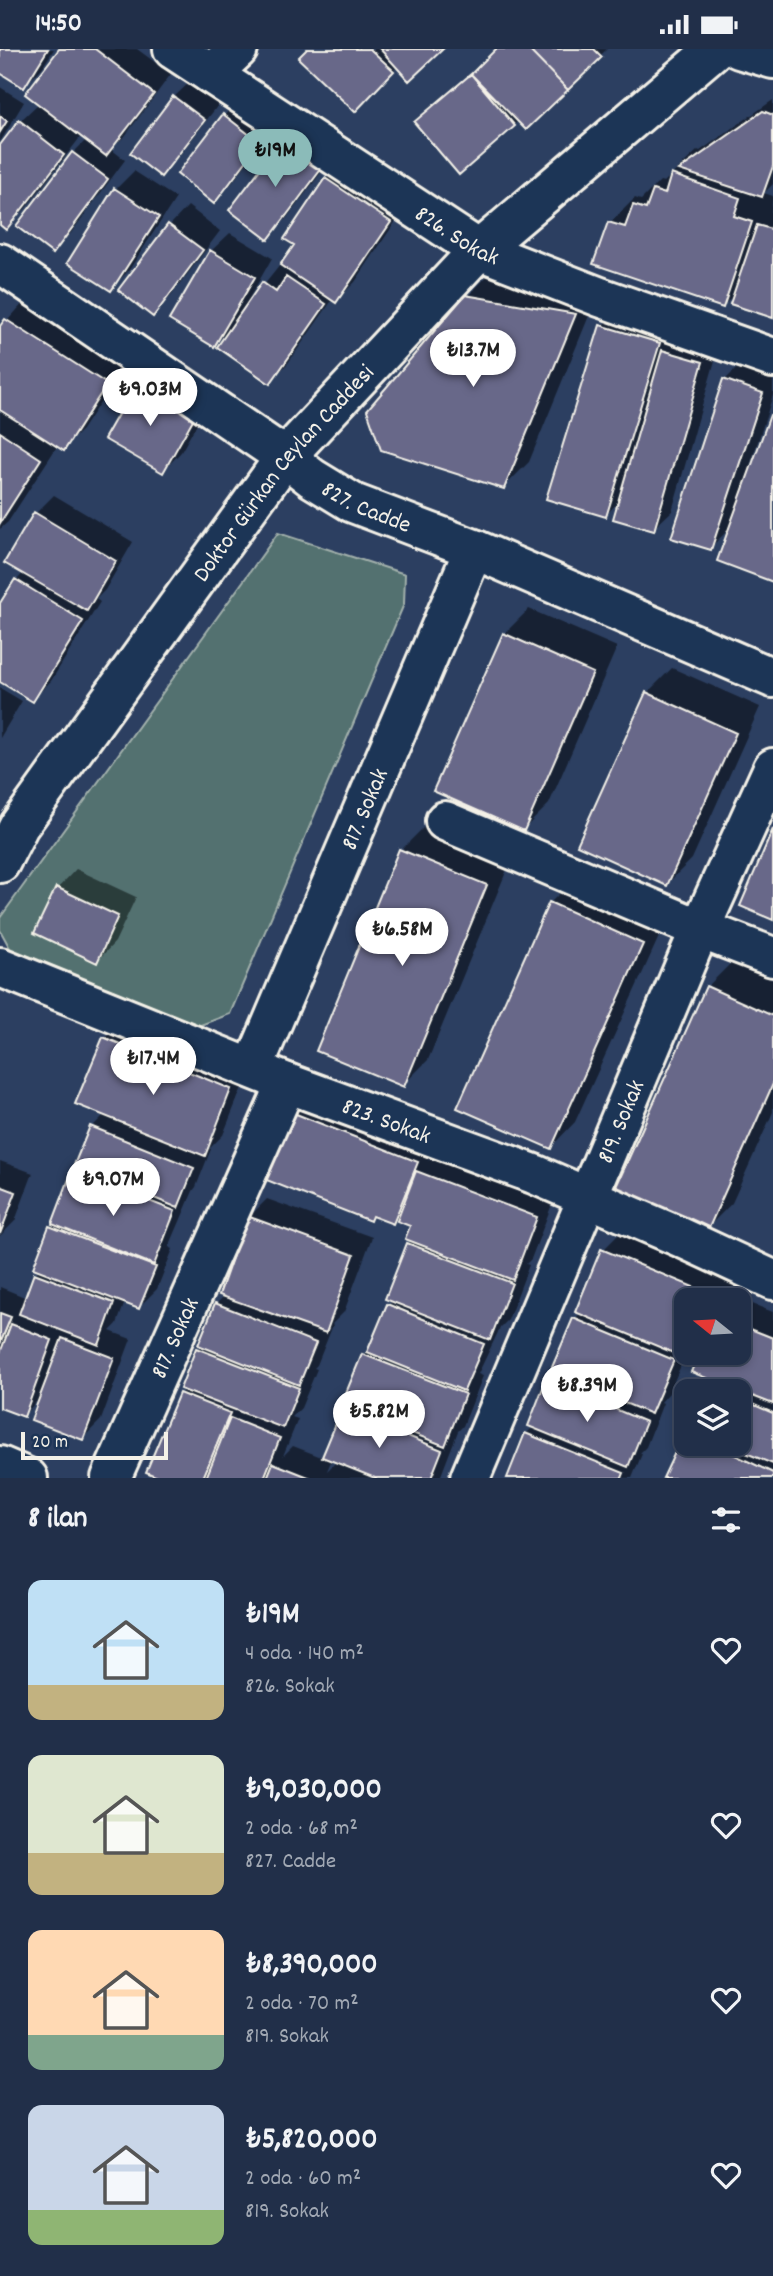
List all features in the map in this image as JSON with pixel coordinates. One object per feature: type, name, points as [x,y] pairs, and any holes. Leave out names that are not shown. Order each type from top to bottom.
[{"type":"street","name":"826. Sokak","points":[[173,49],[224,61],[479,250],[600,297],[773,358]]},
{"type":"street","name":"Doktor Gürkan Ceylan Caddesi","points":[[0,863],[19,826],[285,457],[479,250],[715,49]]},
{"type":"street","points":[[738,49],[773,59]]},
{"type":"street","name":"827. Cadde","points":[[2,269],[352,503],[474,549],[773,678]]},
{"type":"street","name":"817. Sokak","points":[[253,1068],[474,549]]},
{"type":"street","name":"819. Sokak","points":[[470,1478],[700,929],[773,768]]},
{"type":"street","points":[[445,821],[773,957]]},
{"type":"street","name":"823. Sokak","points":[[0,967],[287,1083],[534,1174],[773,1280]]},
{"type":"street","name":"817. Sokak","points":[[111,1478],[287,1083]]},
{"type":"street","points":[[0,1466],[28,1478]]},
{"type":"green space","points":[[278,533],[405,574],[404,604],[230,1014],[198,1026],[12,952],[0,930],[0,918]]},
{"type":"building","points":[[0,49],[48,49],[24,88],[0,73]]},
{"type":"building","points":[[59,49],[95,49],[154,94],[106,156],[25,94]]},
{"type":"building","points":[[307,49],[370,49],[394,71],[355,112],[298,58]]},
{"type":"building","points":[[380,49],[443,49],[409,81]]},
{"type":"building","points":[[496,49],[528,49],[568,90],[526,130],[471,74]]},
{"type":"building","points":[[528,49],[594,49],[602,57],[568,90]]},
{"type":"building","points":[[471,74],[515,126],[459,175],[414,122]]},
{"type":"building","points":[[173,96],[205,120],[161,177],[130,153]]},
{"type":"building","points":[[763,111],[773,115],[773,166],[762,197],[679,170]]},
{"type":"building","points":[[223,114],[260,143],[214,204],[177,174]]},
{"type":"building","points":[[0,116],[7,121],[0,132]]},
{"type":"building","points":[[19,120],[64,155],[6,230],[0,225],[0,145]]},
{"type":"building","points":[[283,139],[322,168],[268,240],[229,210]]},
{"type":"building","points":[[72,152],[108,179],[53,254],[16,226]]},
{"type":"building","points":[[671,174],[740,198],[734,216],[752,222],[723,308],[593,264],[608,222],[625,227],[633,205],[646,209],[653,190],[665,194]]},
{"type":"building","points":[[325,178],[391,222],[336,303],[280,265],[294,245],[284,239]]},
{"type":"building","points":[[114,188],[159,217],[111,291],[67,263]]},
{"type":"building","points":[[773,222],[773,318],[730,304],[757,225],[771,229]]},
{"type":"building","points":[[168,224],[203,250],[153,317],[118,290]]},
{"type":"building","points":[[210,250],[255,277],[214,347],[169,320]]},
{"type":"building","points":[[286,277],[326,304],[270,384],[217,347],[262,282],[276,292]]},
{"type":"building","points":[[465,295],[576,314],[504,489],[381,450],[367,410]]},
{"type":"building","points":[[5,319],[107,384],[64,451],[0,410],[0,326]]},
{"type":"building","points":[[600,325],[660,343],[606,517],[546,499]]},
{"type":"building","points":[[662,350],[703,362],[654,531],[613,519]]},
{"type":"building","points":[[723,379],[763,393],[711,550],[671,538]]},
{"type":"building","points":[[136,383],[195,416],[163,473],[104,439]]},
{"type":"building","points":[[770,415],[773,416],[773,582],[717,561]]},
{"type":"building","points":[[0,432],[41,459],[0,523]]},
{"type":"building","points":[[34,512],[116,561],[87,611],[4,563]]},
{"type":"building","points":[[15,579],[83,621],[33,702],[0,682],[0,603]]},
{"type":"building","points":[[503,633],[593,673],[524,831],[433,791]]},
{"type":"building","points":[[646,692],[736,733],[667,886],[577,845]]},
{"type":"building","points":[[773,829],[773,920],[740,906]]},
{"type":"building","points":[[399,849],[487,885],[404,1087],[316,1051]]},
{"type":"building","points":[[56,887],[118,916],[97,963],[34,933]]},
{"type":"building","points":[[549,902],[643,944],[551,1149],[457,1108]]},
{"type":"building","points":[[706,986],[773,1016],[773,1084],[708,1230],[615,1189]]},
{"type":"building","points":[[103,1037],[231,1089],[205,1156],[75,1104]]},
{"type":"building","points":[[291,1112],[418,1162],[393,1224],[372,1216],[370,1221],[264,1179]]},
{"type":"building","points":[[90,1126],[194,1168],[178,1208],[74,1165]]},
{"type":"building","points":[[72,1171],[175,1211],[154,1265],[52,1224]]},
{"type":"building","points":[[416,1171],[537,1217],[513,1280],[405,1239],[410,1226],[397,1221]]},
{"type":"building","points":[[0,1186],[16,1192],[0,1234]]},
{"type":"building","points":[[247,1216],[354,1255],[326,1333],[219,1295]]},
{"type":"building","points":[[49,1226],[156,1267],[139,1309],[33,1268]]},
{"type":"building","points":[[407,1243],[512,1283],[490,1340],[385,1299]]},
{"type":"building","points":[[601,1249],[696,1288],[674,1288],[674,1353],[575,1312]]},
{"type":"building","points":[[34,1273],[114,1303],[99,1345],[19,1314]]},
{"type":"building","points":[[215,1303],[316,1343],[299,1385],[198,1345]]},
{"type":"building","points":[[387,1304],[484,1344],[464,1391],[367,1352]]},
{"type":"building","points":[[0,1313],[11,1317],[0,1344]]},
{"type":"building","points":[[573,1318],[674,1360],[651,1414],[550,1372]]},
{"type":"building","points":[[11,1324],[52,1340],[24,1417],[0,1408],[0,1353]]},
{"type":"building","points":[[751,1329],[773,1338],[773,1404],[751,1395],[751,1379],[709,1379],[691,1372],[694,1365],[751,1365]]},
{"type":"building","points":[[62,1338],[114,1358],[83,1440],[31,1420]]},
{"type":"building","points":[[196,1348],[299,1388],[283,1428],[180,1389]]},
{"type":"building","points":[[362,1354],[465,1394],[445,1446],[341,1405]]},
{"type":"building","points":[[546,1380],[646,1422],[628,1467],[528,1426]]},
{"type":"building","points":[[179,1393],[230,1413],[203,1478],[160,1478],[146,1472]]},
{"type":"building","points":[[751,1404],[773,1413],[773,1464],[751,1455]]},
{"type":"building","points":[[342,1409],[442,1450],[431,1478],[375,1478],[322,1457]]},
{"type":"building","points":[[230,1418],[280,1438],[264,1478],[206,1478]]},
{"type":"building","points":[[525,1433],[624,1473],[622,1478],[507,1478]]},
{"type":"building","points":[[674,1454],[737,1456],[773,1473],[773,1478],[663,1478]]},
{"type":"building","points":[[273,1463],[311,1478],[267,1478]]}]
